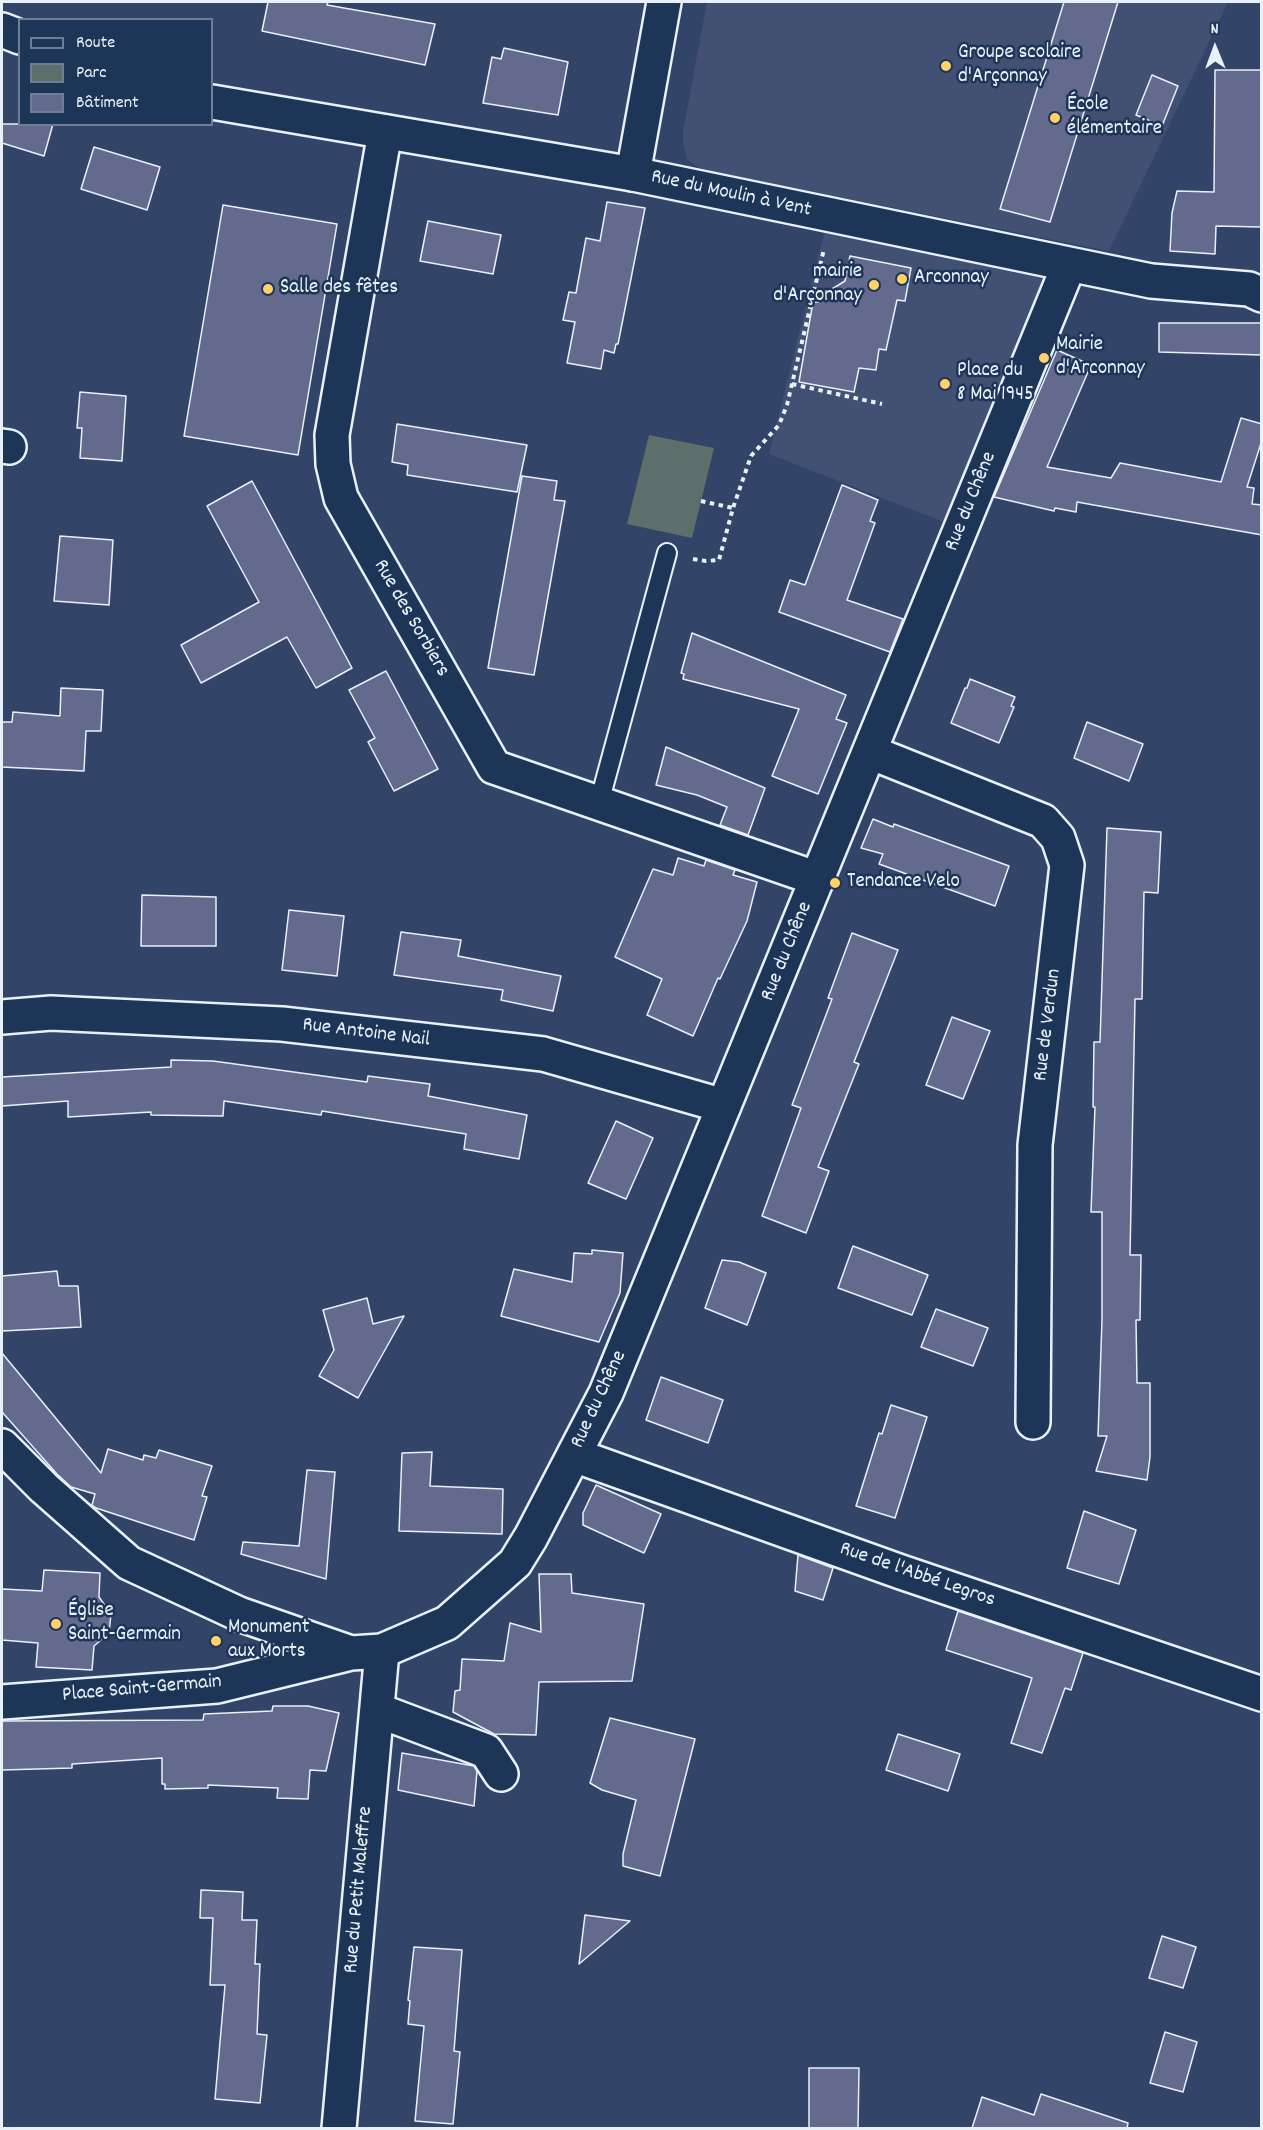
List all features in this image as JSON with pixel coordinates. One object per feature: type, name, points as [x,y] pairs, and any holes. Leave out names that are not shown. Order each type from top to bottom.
[{"type":"street","points":[[633,174],[664,2]]},
{"type":"street","points":[[2,30],[18,36]]},
{"type":"street","name":"Rue du Moulin à Vent","points":[[213,102],[633,174],[1151,281],[1257,287]]},
{"type":"street","name":"Rue des Sorbiers","points":[[386,132],[332,435],[333,465],[341,498],[494,767],[818,879]]},
{"type":"street","name":"Rue du Chêne","points":[[515,1563],[531,1537],[606,1393],[1069,265]]},
{"type":"street","name":"Rue de Verdun","points":[[870,752],[1043,821],[1058,838],[1067,865],[1035,1145],[1033,1422]]},
{"type":"street","name":"Rue Antoine Nail","points":[[2,1017],[51,1013],[282,1024],[543,1054],[724,1106]]},
{"type":"street","points":[[2,1446],[44,1488],[129,1563],[239,1614],[366,1652]]},
{"type":"street","name":"Rue de l'Abbé Legros","points":[[574,1455],[912,1575],[1262,1694]]},
{"type":"street","name":"Place Saint-Germain","points":[[2,1702],[217,1686],[366,1652],[447,1623],[515,1563]]},
{"type":"street","name":"Rue du Petit Maleffre","points":[[339,2128],[377,1710],[366,1652]]},
{"type":"street","points":[[377,1710],[486,1751],[501,1774]]},
{"type":"lane","points":[[599,803],[667,554]]},
{"type":"path","points":[[667,554],[706,561],[719,560],[733,508],[751,456],[779,425],[792,384],[831,216]]},
{"type":"path","points":[[792,384],[882,405]]},
{"type":"path","points":[[701,501],[733,508]]},
{"type":"shaded area","name":"Groupe scolaire d'Arçonnay","points":[[707,2],[1228,2],[1109,251],[705,170],[695,165],[687,159],[683,131]]},
{"type":"shaded area","points":[[826,226],[1057,270],[949,524],[769,454]]},
{"type":"green space","points":[[649,435],[714,448],[692,538],[627,524]]},
{"type":"building","points":[[268,2],[328,2],[327,5],[435,24],[425,65],[262,31]]},
{"type":"building","name":"École élémentaire","points":[[1064,2],[1118,2],[1050,222],[1000,209]]},
{"type":"building","points":[[504,48],[568,62],[558,115],[483,103],[492,57],[501,59]]},
{"type":"building","points":[[1215,70],[1262,70],[1261,227],[1216,226],[1215,254],[1170,251],[1172,213],[1177,191],[1214,192]]},
{"type":"building","points":[[1152,75],[1178,86],[1162,126],[1136,115]]},
{"type":"building","points":[[2,124],[52,126],[44,156],[2,143]]},
{"type":"building","points":[[94,147],[160,167],[147,210],[81,189]]},
{"type":"building","points":[[607,202],[645,208],[618,344],[616,344],[614,353],[604,350],[601,369],[567,363],[575,322],[563,320],[569,292],[576,293],[586,238],[600,241]]},
{"type":"building","name":"Salle des fêtes","points":[[223,205],[337,224],[298,455],[184,436]]},
{"type":"building","points":[[428,221],[501,235],[493,274],[420,261]]},
{"type":"building","points":[[850,256],[911,268],[905,301],[897,300],[886,350],[879,349],[876,370],[859,368],[854,392],[799,382],[813,302],[819,302],[827,292],[845,281]]},
{"type":"building","points":[[1159,323],[1262,323],[1262,355],[1159,352]]},
{"type":"building","points":[[1057,350],[1091,365],[1047,467],[1111,478],[1120,463],[1221,482],[1241,418],[1262,424],[1262,440],[1247,487],[1254,488],[1252,504],[1262,505],[1262,535],[1077,502],[1076,512],[1055,508],[1054,511],[994,497]]},
{"type":"building","points":[[80,392],[126,396],[122,461],[80,458],[82,428],[77,428]]},
{"type":"building","points":[[397,424],[527,445],[517,492],[407,475],[408,465],[392,462]]},
{"type":"building","points":[[522,476],[557,481],[554,500],[565,501],[534,675],[488,668]]},
{"type":"building","points":[[252,481],[352,668],[316,688],[287,637],[201,683],[181,645],[259,602],[207,506]]},
{"type":"building","points":[[842,485],[878,500],[870,521],[875,523],[847,600],[903,619],[890,652],[779,612],[790,580],[805,585]]},
{"type":"building","points":[[60,536],[113,540],[109,605],[54,601]]},
{"type":"building","points":[[692,633],[846,695],[836,719],[847,723],[818,794],[772,776],[799,709],[683,679],[684,674],[681,673]]},
{"type":"building","points":[[386,671],[438,769],[394,791],[368,742],[375,738],[349,690]]},
{"type":"building","points":[[970,679],[1015,697],[1011,706],[1014,707],[999,743],[951,723]]},
{"type":"building","points":[[61,688],[103,690],[101,731],[86,731],[84,771],[2,767],[2,722],[12,722],[13,712],[60,716]]},
{"type":"building","points":[[1087,722],[1143,744],[1129,781],[1074,758]]},
{"type":"building","points":[[666,747],[765,788],[748,835],[720,825],[727,807],[697,795],[656,785]]},
{"type":"building","points":[[873,819],[893,827],[894,824],[1009,866],[995,906],[879,864],[883,854],[861,848]]},
{"type":"building","points":[[1107,828],[1161,832],[1158,893],[1144,892],[1142,999],[1135,999],[1130,1255],[1141,1255],[1140,1320],[1136,1320],[1137,1383],[1150,1383],[1150,1457],[1147,1480],[1096,1471],[1107,1436],[1098,1436],[1102,1320],[1102,1212],[1091,1212],[1095,1107],[1093,1107],[1094,1042],[1100,1042]]},
{"type":"building","points":[[678,858],[704,866],[706,860],[735,870],[733,875],[757,882],[747,921],[720,979],[718,978],[693,1036],[647,1015],[662,979],[615,957],[653,869],[673,875]]},
{"type":"building","points":[[142,895],[216,897],[216,946],[141,946]]},
{"type":"building","points":[[289,910],[344,916],[337,976],[282,970]]},
{"type":"building","points":[[401,932],[461,940],[458,956],[561,976],[553,1011],[501,1000],[503,990],[394,975]]},
{"type":"building","points":[[852,933],[898,950],[854,1062],[859,1064],[818,1167],[829,1171],[806,1233],[762,1216],[801,1108],[792,1105],[832,999],[828,998]]},
{"type":"building","points":[[952,1017],[990,1031],[963,1099],[926,1085]]},
{"type":"building","points":[[171,1060],[213,1061],[367,1082],[368,1076],[430,1084],[428,1096],[527,1115],[519,1159],[464,1149],[466,1134],[322,1111],[321,1115],[224,1101],[223,1116],[151,1115],[151,1112],[68,1117],[68,1101],[2,1106],[2,1077],[171,1067]]},
{"type":"building","points":[[616,1121],[653,1138],[626,1199],[588,1183]]},
{"type":"building","points":[[853,1246],[928,1275],[912,1315],[838,1288]]},
{"type":"building","points":[[592,1250],[623,1253],[620,1293],[599,1342],[501,1316],[514,1269],[572,1282],[574,1253],[592,1254]]},
{"type":"building","points":[[722,1260],[739,1262],[766,1273],[747,1325],[705,1308]]},
{"type":"building","points":[[57,1271],[59,1286],[78,1286],[81,1327],[2,1331],[2,1276]]},
{"type":"building","points":[[367,1298],[373,1324],[404,1316],[358,1398],[319,1376],[334,1350],[323,1310]]},
{"type":"building","points":[[936,1309],[988,1328],[973,1366],[921,1347]]},
{"type":"building","points":[[2,1353],[101,1473],[108,1449],[143,1460],[144,1455],[156,1458],[159,1450],[212,1466],[202,1496],[207,1497],[194,1540],[96,1508],[92,1505],[95,1494],[71,1487],[57,1474],[2,1412]]},
{"type":"building","points":[[661,1377],[723,1400],[708,1443],[646,1420]]},
{"type":"building","points":[[891,1405],[927,1417],[895,1518],[856,1506],[879,1433],[882,1434]]},
{"type":"building","points":[[432,1452],[430,1486],[503,1489],[502,1534],[399,1531],[402,1453]]},
{"type":"building","points":[[307,1470],[335,1472],[326,1579],[241,1554],[243,1542],[299,1546]]},
{"type":"building","points":[[596,1485],[661,1514],[644,1553],[583,1525],[583,1513]]},
{"type":"building","points":[[1084,1511],[1136,1530],[1119,1584],[1067,1568]]},
{"type":"building","points":[[798,1555],[833,1568],[823,1600],[795,1591]]},
{"type":"building","name":"Église Saint-Germain","points":[[44,1570],[100,1573],[99,1597],[111,1614],[109,1633],[94,1646],[92,1670],[36,1667],[38,1643],[2,1640],[2,1589],[42,1591]]},
{"type":"building","points":[[539,1574],[571,1574],[572,1593],[644,1604],[632,1681],[539,1682],[536,1735],[494,1734],[453,1712],[455,1691],[460,1690],[462,1659],[504,1661],[510,1623],[541,1632]]},
{"type":"building","points":[[958,1611],[1083,1653],[1071,1690],[1065,1688],[1042,1753],[1011,1743],[1032,1678],[946,1650]]},
{"type":"building","points":[[273,1706],[308,1706],[339,1713],[326,1771],[310,1770],[308,1799],[277,1798],[278,1788],[208,1785],[208,1788],[165,1789],[165,1784],[162,1784],[162,1758],[72,1764],[72,1768],[2,1770],[2,1721],[203,1720],[204,1714],[272,1711]]},
{"type":"building","points":[[610,1718],[695,1739],[660,1876],[623,1866],[623,1854],[636,1800],[602,1790],[590,1783]]},
{"type":"building","points":[[898,1734],[960,1754],[948,1791],[886,1770]]},
{"type":"building","points":[[402,1753],[474,1766],[477,1771],[474,1806],[398,1790]]},
{"type":"building","points":[[201,1890],[243,1892],[242,1920],[257,1920],[255,1964],[260,1964],[257,2034],[267,2035],[260,2103],[215,2099],[225,1985],[210,1985],[213,1918],[200,1918]]},
{"type":"building","points":[[585,1915],[630,1921],[579,1964]]},
{"type":"building","points":[[1162,1936],[1196,1947],[1183,1988],[1149,1978]]},
{"type":"building","points":[[414,1947],[462,1950],[454,2051],[460,2052],[453,2124],[415,2121],[424,2026],[408,2024],[410,2001],[408,2000]]},
{"type":"building","points":[[1165,2032],[1197,2042],[1183,2092],[1150,2083]]},
{"type":"building","points":[[809,2068],[859,2068],[858,2128],[809,2128]]},
{"type":"building","points":[[1041,2094],[1128,2123],[1127,2128],[972,2128],[982,2097],[1034,2115]]},
{"type":"place","name":"Groupe scolaire d'Arçonnay","points":[[946,66]]},
{"type":"place","name":"École élémentaire","points":[[1055,118]]},
{"type":"place","name":"Arconnay","points":[[902,279]]},
{"type":"place","name":"mairie d'Arçonnay","points":[[874,285]]},
{"type":"place","name":"Salle des fêtes","points":[[268,289]]},
{"type":"place","name":"Mairie d'Arconnay","points":[[1044,358]]},
{"type":"place","name":"Place du 8 Mai 1945","points":[[945,384]]},
{"type":"place","name":"Tendance Velo","points":[[835,883]]},
{"type":"place","name":"Église Saint-Germain","points":[[56,1624]]},
{"type":"place","name":"Monument aux Morts","points":[[216,1641]]}]
